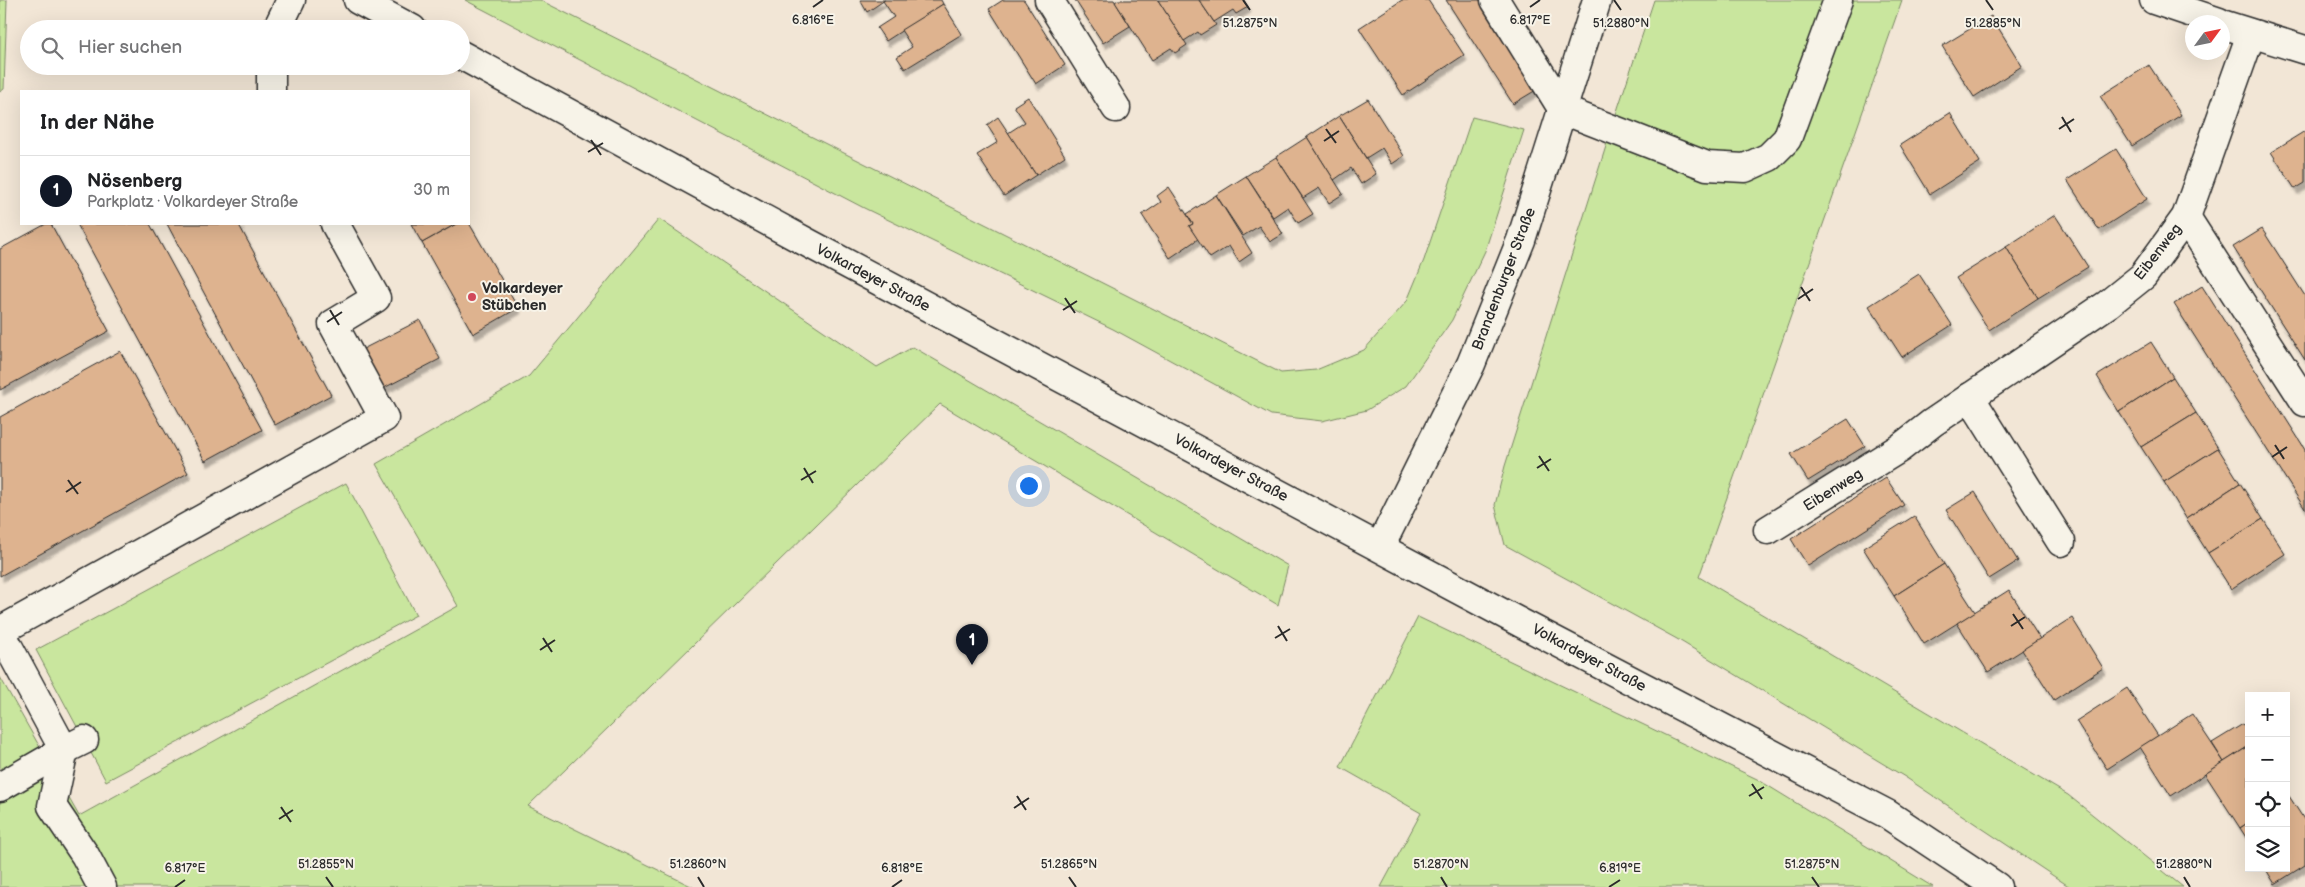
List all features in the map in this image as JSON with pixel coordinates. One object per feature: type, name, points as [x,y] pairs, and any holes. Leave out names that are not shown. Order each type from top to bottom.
[{"type":"main road","points":[[281,20],[291,0]]},
{"type":"main road","points":[[358,0],[395,20]]},
{"type":"main road","points":[[1049,0],[1116,108]]},
{"type":"main road","points":[[1495,0],[1562,110],[1707,166],[1745,168],[1769,157],[1787,139],[1838,0]]},
{"type":"main road","name":"Brandenburger Straße","points":[[1380,547],[1471,364],[1521,240],[1597,0]]},
{"type":"main road","points":[[2154,0],[2198,15]]},
{"type":"main road","points":[[2230,27],[2305,50]]},
{"type":"main road","name":"Eibenweg","points":[[1768,530],[1900,448],[1932,423],[2115,299],[2143,276],[2186,217],[2251,34]]},
{"type":"main road","name":"Volkardeyer Straße","points":[[470,60],[810,244],[1887,814],[1997,887]]},
{"type":"main road","points":[[271,75],[271,90]]},
{"type":"main road","points":[[2186,217],[2305,402]]},
{"type":"main road","points":[[74,745],[0,631],[384,418],[333,324],[376,298],[336,225]]},
{"type":"main road","points":[[1970,397],[2061,542]]},
{"type":"main road","points":[[0,787],[74,745]]},
{"type":"main road","points":[[74,745],[52,806],[85,855],[102,887]]},
{"type":"green space","points":[[0,0],[7,0],[4,89],[0,92]]},
{"type":"green space","points":[[465,0],[540,0],[1281,373],[1316,370],[1364,350],[1407,301],[1424,260],[1472,117],[1524,130],[1485,251],[1452,320],[1406,386],[1367,410],[1322,421],[1271,415],[1113,329],[864,208]]},
{"type":"green space","points":[[1654,0],[1902,0],[1699,577],[2068,795],[2183,887],[2070,887],[1905,777],[1677,639],[1505,545],[1495,505],[1505,466]]},
{"type":"green space","points":[[659,219],[877,367],[913,347],[1288,566],[1278,605],[940,404],[528,806],[693,887],[0,887],[0,677],[79,816],[458,606],[376,464],[529,376]]},
{"type":"green space","points":[[346,483],[416,615],[106,781],[36,650]]},
{"type":"green space","points":[[1418,617],[1757,779],[1933,887],[1381,887],[1421,813],[1340,767]]},
{"type":"building","points":[[860,0],[885,0],[867,12]]},
{"type":"building","points":[[941,0],[943,4],[886,41],[877,28],[894,17],[883,1]]},
{"type":"building","points":[[1003,0],[1024,0],[1065,65],[1036,84],[989,9]]},
{"type":"building","points":[[1075,0],[1114,0],[1130,26],[1103,43]]},
{"type":"building","points":[[1118,0],[1158,0],[1187,45],[1175,53],[1171,48],[1152,60],[1115,2]]},
{"type":"building","points":[[1158,0],[1199,0],[1216,25],[1200,35],[1198,32],[1184,41]]},
{"type":"building","points":[[1199,0],[1244,0],[1248,7],[1236,14],[1233,10],[1214,22]]},
{"type":"building","points":[[1402,0],[1428,0],[1464,55],[1403,95],[1359,28]]},
{"type":"building","points":[[1446,0],[1485,0],[1541,87],[1513,104]]},
{"type":"building","points":[[943,4],[962,34],[905,69],[897,57],[912,47],[901,30]]},
{"type":"building","points":[[1991,16],[2022,66],[1974,97],[1942,46]]},
{"type":"building","points":[[2149,65],[2181,115],[2132,146],[2100,96]]},
{"type":"building","points":[[1028,97],[1065,156],[1036,175],[1008,133],[1025,122],[1014,106]]},
{"type":"building","points":[[1368,99],[1404,156],[1392,164],[1382,148],[1366,158],[1339,116]]},
{"type":"building","points":[[1950,113],[1980,162],[1930,194],[1900,145]]},
{"type":"building","points":[[1339,116],[1376,174],[1361,184],[1351,168],[1334,180],[1307,137]]},
{"type":"building","points":[[998,117],[1036,175],[1004,196],[977,155],[998,142],[987,125]]},
{"type":"building","points":[[2305,131],[2305,183],[2295,189],[2271,152]]},
{"type":"building","points":[[1307,137],[1343,194],[1329,203],[1319,188],[1303,198],[1276,157]]},
{"type":"building","points":[[2116,149],[2147,199],[2099,230],[2067,180]]},
{"type":"building","points":[[1276,157],[1313,214],[1298,223],[1288,207],[1273,217],[1246,176]]},
{"type":"building","points":[[1246,176],[1283,234],[1270,242],[1259,226],[1243,236],[1216,195]]},
{"type":"building","points":[[1169,187],[1193,224],[1189,226],[1198,239],[1170,258],[1142,215],[1161,202],[1157,196]]},
{"type":"building","points":[[1216,195],[1252,253],[1239,262],[1229,246],[1210,258],[1189,226],[1193,224],[1187,214]]},
{"type":"building","points":[[2055,215],[2088,267],[2038,298],[2006,247]]},
{"type":"building","points":[[44,225],[52,225],[109,331],[0,390],[0,249]]},
{"type":"building","points":[[78,225],[151,225],[262,430],[205,461]]},
{"type":"building","points":[[168,225],[239,225],[331,395],[275,425]]},
{"type":"building","points":[[412,225],[454,225],[422,243]]},
{"type":"building","points":[[454,225],[470,225],[518,308],[473,334],[422,243]]},
{"type":"building","points":[[2262,229],[2305,296],[2305,360],[2233,247]]},
{"type":"building","points":[[2006,247],[2038,298],[1989,330],[1956,278]]},
{"type":"building","points":[[1919,274],[1952,325],[1902,357],[1869,306]]},
{"type":"building","points":[[2202,286],[2305,449],[2305,509],[2174,304]]},
{"type":"building","points":[[420,320],[440,359],[384,388],[363,349]]},
{"type":"building","points":[[2151,342],[2173,377],[2119,412],[2097,376]]},
{"type":"building","points":[[120,351],[188,473],[0,576],[0,417]]},
{"type":"building","points":[[2173,377],[2196,413],[2141,447],[2119,412]]},
{"type":"building","points":[[2196,413],[2218,448],[2164,482],[2141,447]]},
{"type":"building","points":[[1848,419],[1865,446],[1808,481],[1791,454]]},
{"type":"building","points":[[2218,448],[2240,483],[2186,518],[2164,482]]},
{"type":"building","points":[[1886,478],[1904,505],[1808,566],[1791,539]]},
{"type":"building","points":[[2240,483],[2263,519],[2208,553],[2186,518]]},
{"type":"building","points":[[1975,492],[2018,561],[1989,579],[1946,510]]},
{"type":"building","points":[[1914,516],[1944,564],[1894,596],[1863,548]]},
{"type":"building","points":[[2263,519],[2285,554],[2231,589],[2208,553]]},
{"type":"building","points":[[1944,564],[1975,612],[1924,644],[1894,596]]},
{"type":"building","points":[[2009,590],[2040,639],[1988,672],[1957,623]]},
{"type":"building","points":[[2072,618],[2103,668],[2054,700],[2022,650]]},
{"type":"building","points":[[2127,688],[2158,736],[2107,769],[2076,721]]},
{"type":"building","points":[[2192,714],[2224,762],[2171,796],[2140,747]]},
{"type":"building","points":[[2243,724],[2245,727],[2245,749],[2224,762],[2212,743]]},
{"type":"building","points":[[2245,749],[2245,825],[2240,828],[2205,774]]},
{"type":"building","points":[[2290,798],[2305,821],[2305,865],[2275,884],[2268,872],[2290,872]]},
{"type":"building","points":[[2245,825],[2245,836],[2240,828]]},
{"type":"place","name":"Volkardeyer Stübchen","points":[[472,297]]},
{"type":"place","name":"Nösenberg","points":[[972,665]]}]
